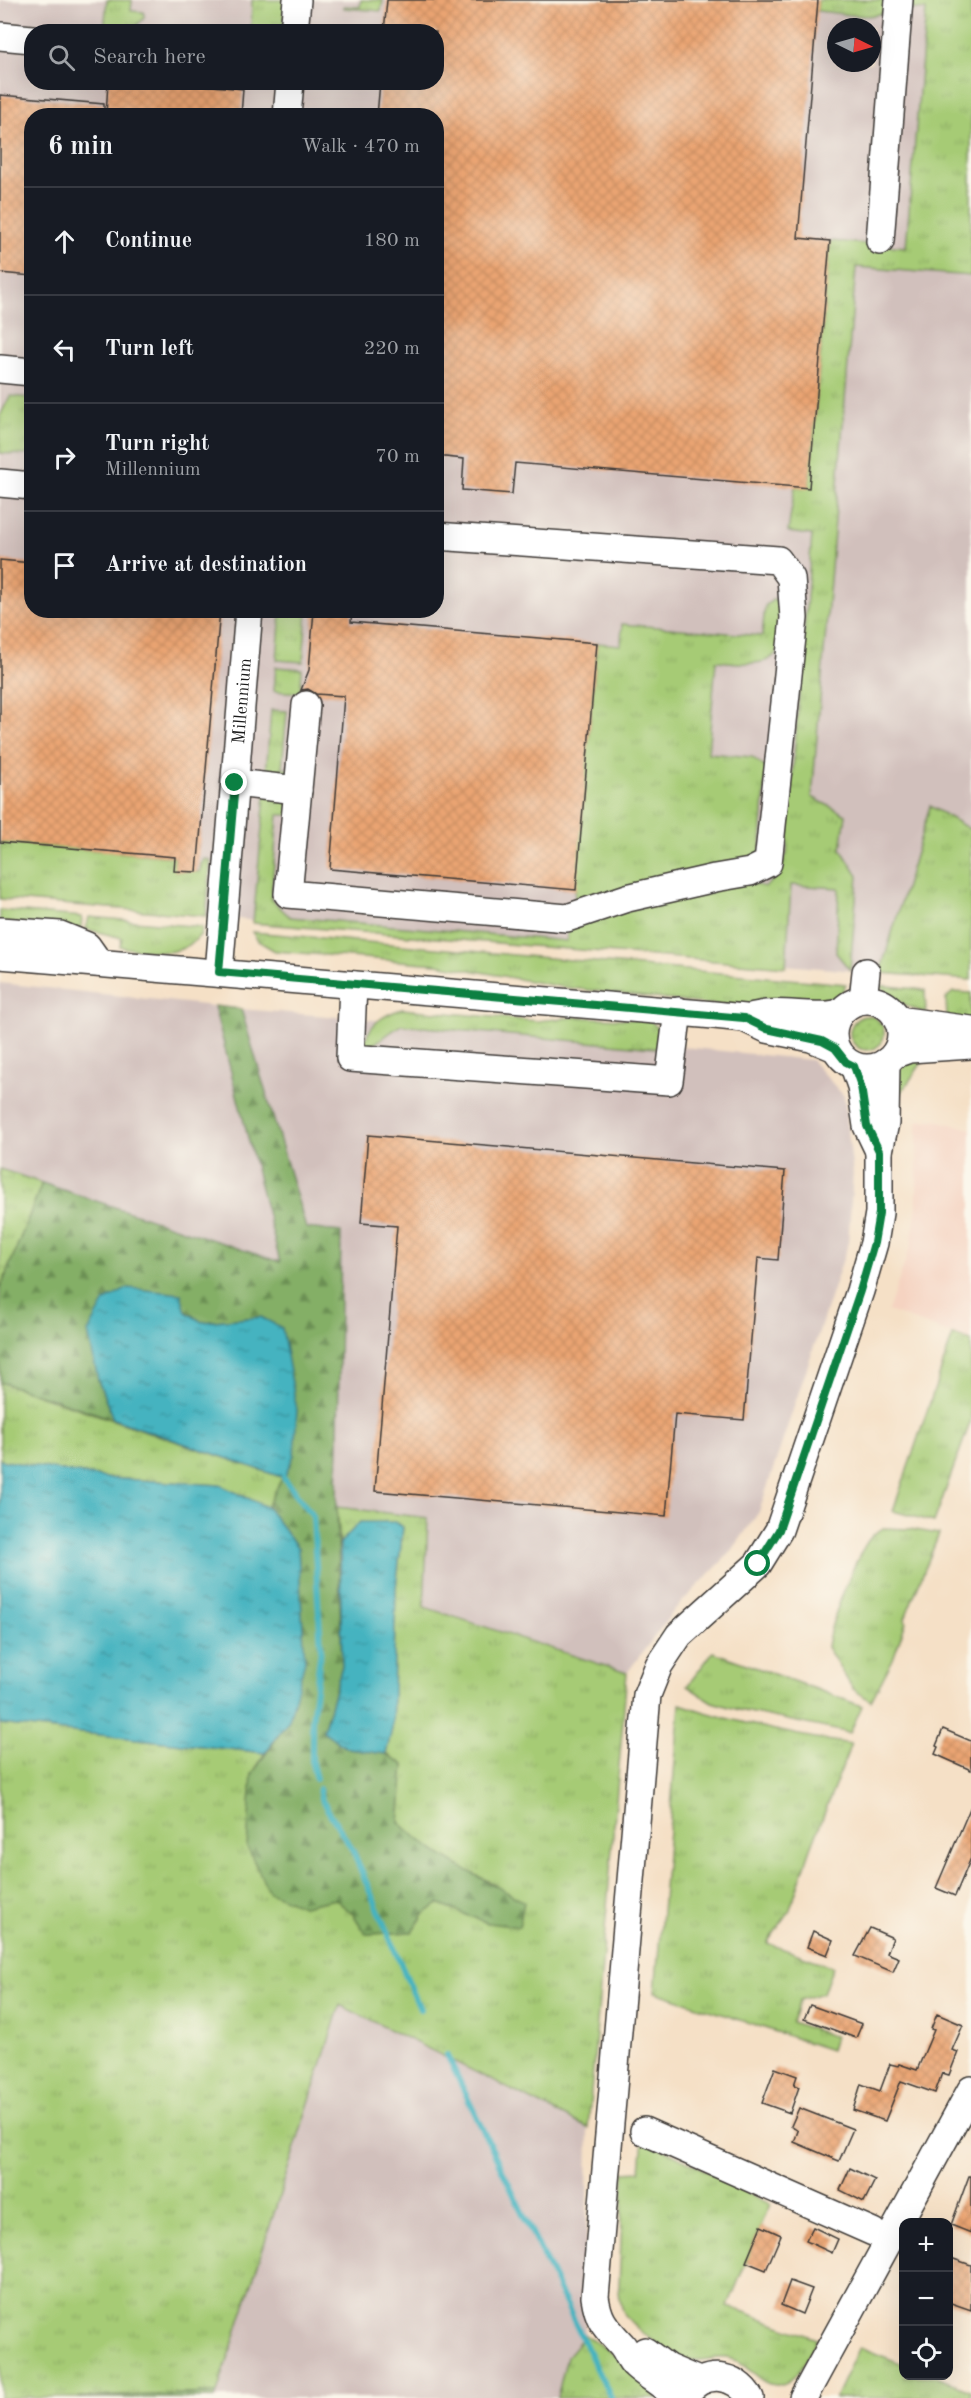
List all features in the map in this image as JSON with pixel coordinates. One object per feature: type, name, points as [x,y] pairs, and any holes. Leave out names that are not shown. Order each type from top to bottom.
[{"type":"street","points":[[295,24],[297,0]]},
{"type":"street","points":[[880,241],[899,0]]},
{"type":"street","points":[[0,36],[24,38]]},
{"type":"street","points":[[288,108],[289,90]]},
{"type":"street","points":[[0,369],[24,371]]},
{"type":"street","points":[[0,483],[24,485]]},
{"type":"street","points":[[306,705],[288,894],[567,918],[627,898],[750,872],[768,863],[794,618],[791,578],[778,560],[444,537]]},
{"type":"street","name":"Millennium","points":[[219,972],[248,618]]},
{"type":"street","points":[[235,783],[298,790]]},
{"type":"street","points":[[0,931],[60,935],[87,946],[99,963]]},
{"type":"street","points":[[0,955],[744,1018],[770,1012],[825,1016],[852,1007],[883,1005],[897,1020],[901,1037],[890,1058],[884,1083],[885,1123],[879,1151],[879,1213],[874,1243],[779,1530],[758,1564],[679,1635],[659,1665],[647,1695],[595,2287],[596,2304],[608,2333],[622,2346],[634,2365],[660,2382],[676,2398]]},
{"type":"street","points":[[866,972],[852,1007],[833,1030],[844,1057],[861,1086],[867,1126],[879,1151]]},
{"type":"street","points":[[353,985],[350,1058],[669,1081],[678,1011]]},
{"type":"street","points":[[744,1018],[767,1029],[811,1038],[844,1057],[874,1068],[909,1049],[971,1045]]},
{"type":"street","points":[[897,1020],[971,1030]]},
{"type":"street","points":[[797,2396],[890,2242],[971,2090]]},
{"type":"street","points":[[644,2131],[873,2232]]},
{"type":"street","points":[[622,2346],[643,2350],[668,2368],[691,2390],[708,2378],[727,2378],[752,2397]]},
{"type":"shaded area","points":[[0,0],[959,0],[971,260],[971,830],[930,807],[880,973],[0,899]]},
{"type":"shaded area","points":[[0,983],[214,1006],[280,1262],[0,1169]]},
{"type":"shaded area","points":[[241,1009],[606,1039],[811,1060],[844,1096],[853,1174],[848,1244],[759,1512],[731,1552],[675,1609],[627,1673],[424,1606],[427,1519],[337,1507],[341,1232],[306,1228]]},
{"type":"shaded area","points":[[935,1120],[971,1129],[971,1341],[888,1311],[911,1245],[917,1206],[917,1121]]},
{"type":"shaded area","points":[[340,2005],[588,2128],[585,2335],[567,2356],[557,2398],[214,2398]]},
{"type":"green space","points":[[107,0],[132,0],[131,11],[144,12],[144,18],[138,24],[105,24]]},
{"type":"green space","points":[[252,0],[285,0],[283,24],[251,24]]},
{"type":"green space","points":[[361,0],[383,0],[381,11],[344,8],[344,6],[360,7]]},
{"type":"green space","points":[[818,0],[891,0],[884,12],[866,16],[817,11]]},
{"type":"green space","points":[[913,0],[971,0],[971,276],[856,267],[812,797],[846,815],[841,849],[858,876],[850,970],[836,953],[839,888],[791,885],[786,967],[253,923],[265,796],[287,798],[292,815],[278,815],[271,899],[290,917],[567,941],[568,925],[745,882],[765,887],[772,881],[787,854],[812,535],[788,532],[795,486],[809,487],[830,241],[906,247],[926,10],[911,9]]},
{"type":"green space","points":[[10,396],[24,397],[24,455],[0,453],[0,416]]},
{"type":"green space","points":[[774,599],[782,604],[782,636],[776,654],[761,662],[716,661],[708,753],[752,757],[766,768],[760,858],[574,906],[597,643],[621,645],[622,624],[762,636],[765,606]]},
{"type":"green space","points":[[280,618],[306,618],[303,662],[277,660]]},
{"type":"green space","points":[[276,667],[302,669],[300,693],[274,691]]},
{"type":"green space","points":[[271,710],[287,711],[282,768],[297,769],[296,775],[266,774]]},
{"type":"green space","points":[[930,806],[971,830],[971,980],[880,973]]},
{"type":"green space","points":[[0,842],[175,857],[175,871],[200,872],[204,859],[211,860],[206,916],[0,899]]},
{"type":"green space","points":[[0,910],[82,917],[81,929],[0,922]]},
{"type":"green space","points":[[89,917],[202,927],[201,934],[184,948],[157,952],[125,948],[120,946],[122,938],[86,929]]},
{"type":"green space","points":[[252,932],[846,984],[840,996],[825,1005],[808,1009],[704,1004],[562,987],[437,964],[275,951],[258,941]]},
{"type":"green space","points":[[878,985],[925,990],[926,1014],[904,1004]]},
{"type":"green space","points":[[953,992],[971,993],[971,1022],[947,1019],[946,998]]},
{"type":"green space","points":[[214,1006],[241,1009],[306,1228],[341,1232],[337,1507],[342,1666],[323,1731],[348,1749],[386,1754],[404,1765],[399,1822],[443,1856],[524,1902],[519,1927],[488,1923],[438,1904],[424,1914],[412,1932],[366,1934],[353,1914],[335,1899],[302,1906],[269,1892],[247,1847],[252,1774],[289,1720],[298,1548],[267,1507],[294,1455],[261,1317],[202,1322],[186,1312],[98,1380],[113,1419],[0,1382],[0,1290],[42,1183],[280,1262]]},
{"type":"green space","points":[[402,1009],[537,1021],[575,1017],[650,1020],[664,1035],[665,1049],[401,1025],[371,1046],[364,1046],[369,1032],[377,1022]]},
{"type":"green space","points":[[867,1016],[879,1021],[884,1033],[879,1045],[867,1050],[855,1045],[850,1033],[855,1021]]},
{"type":"green space","points":[[927,1055],[899,1096],[896,1075],[905,1064]]},
{"type":"green space","points":[[0,1169],[42,1183],[0,1290]]},
{"type":"green space","points":[[953,1335],[971,1341],[971,1420],[934,1522],[893,1511]]},
{"type":"green space","points":[[0,1382],[284,1478],[267,1507],[220,1485],[107,1478],[0,1460]]},
{"type":"green space","points":[[337,1507],[428,1518],[424,1607],[627,1673],[588,2128],[340,2005],[217,2393],[0,2398],[0,1724],[265,1753],[252,1775],[302,1906],[335,1899],[353,1914],[367,1934],[412,1932],[424,1914],[438,1904],[488,1923],[495,1884],[444,1857],[420,1841],[399,1822],[404,1765],[386,1754],[392,1728],[396,1588],[403,1528],[360,1522],[340,1543]]},
{"type":"green space","points":[[883,1528],[910,1529],[939,1534],[905,1618],[906,1622],[893,1659],[871,1701],[853,1689],[827,1647],[838,1606],[858,1558],[871,1537]]},
{"type":"green space","points":[[713,1652],[862,1706],[850,1733],[739,1710],[712,1702],[687,1686]]},
{"type":"green space","points":[[680,1704],[765,1728],[851,1744],[789,1912],[767,1943],[833,1967],[823,1993],[800,2000],[792,2022],[835,2037],[831,2050],[655,1992]]},
{"type":"green space","points":[[643,2138],[770,2204],[728,2306],[817,2339],[799,2372],[788,2381],[782,2384],[769,2384],[741,2363],[729,2358],[690,2360],[683,2358],[644,2334],[624,2313],[619,2286],[624,2172],[640,2171]]},
{"type":"green space","points":[[585,2335],[646,2377],[657,2398],[557,2398],[567,2356]]},
{"type":"green space","points":[[859,2347],[899,2362],[899,2380],[945,2380],[971,2390],[971,2398],[835,2398]]},
{"type":"green space","points":[[217,2393],[215,2398],[78,2398],[80,2397]]},
{"type":"water","points":[[128,1288],[181,1294],[186,1312],[202,1322],[261,1317],[282,1328],[297,1410],[294,1455],[284,1478],[113,1419],[98,1380],[88,1332],[105,1301]]},
{"type":"water","points":[[0,1460],[107,1478],[220,1485],[267,1507],[298,1548],[305,1661],[289,1720],[265,1753],[0,1724]]},
{"type":"water","points":[[360,1522],[395,1522],[403,1527],[396,1588],[392,1729],[386,1754],[348,1749],[323,1731],[342,1666],[340,1543]]},
{"type":"building","points":[[387,0],[818,0],[798,238],[830,241],[809,488],[515,463],[512,494],[462,490],[464,459],[444,457],[444,108],[378,108],[379,90],[444,90],[444,24],[385,24]]},
{"type":"building","points":[[108,90],[243,90],[242,108],[106,108]]},
{"type":"building","points":[[0,95],[104,104],[104,108],[24,108],[24,275],[0,273]]},
{"type":"building","points":[[0,560],[24,562],[24,618],[219,618],[197,872],[174,871],[175,857],[0,842]]},
{"type":"building","points":[[313,618],[351,618],[351,622],[597,643],[576,890],[330,869],[344,696],[316,694],[308,689],[301,690],[309,670]]},
{"type":"building","points":[[368,1135],[785,1171],[778,1260],[758,1258],[744,1420],[675,1414],[666,1516],[375,1491],[397,1226],[361,1223]]},
{"type":"building","points":[[943,1729],[971,1741],[971,1770],[935,1754]]},
{"type":"building","points":[[971,1806],[971,1858],[955,1896],[936,1888]]},
{"type":"building","points":[[870,1928],[893,1938],[887,1953],[899,1958],[893,1972],[855,1956]]},
{"type":"building","points":[[813,1931],[833,1940],[827,1955],[807,1947]]},
{"type":"building","points":[[810,2005],[862,2024],[856,2038],[804,2019]]},
{"type":"building","points":[[937,2014],[963,2025],[952,2050],[958,2052],[949,2075],[942,2073],[935,2093],[901,2081],[885,2121],[853,2110],[861,2084],[880,2091],[890,2064],[898,2066],[899,2064],[917,2070],[934,2030],[931,2029]]},
{"type":"building","points":[[775,2068],[797,2076],[794,2085],[799,2087],[790,2113],[762,2103]]},
{"type":"building","points":[[799,2108],[853,2129],[839,2161],[794,2142],[798,2131],[791,2126]]},
{"type":"building","points":[[850,2168],[875,2180],[864,2202],[840,2190]]},
{"type":"building","points":[[969,2176],[971,2176],[971,2233],[953,2226],[953,2220]]},
{"type":"building","points":[[761,2226],[781,2235],[766,2270],[746,2262]]},
{"type":"building","points":[[813,2227],[838,2239],[832,2253],[806,2241]]},
{"type":"building","points":[[953,2259],[971,2265],[971,2310],[953,2304]]},
{"type":"building","points":[[790,2281],[812,2289],[802,2314],[781,2305]]},
{"type":"waterway","points":[[284,1478],[313,1516],[321,1648],[312,1720],[312,1764],[316,1779]]},
{"type":"waterway","points":[[319,1789],[321,1799],[352,1849],[420,2009]]},
{"type":"waterway","points":[[447,2055],[611,2398]]},
{"type":"route","points":[[235,783],[219,972],[744,1018],[767,1029],[822,1041],[835,1048],[846,1062],[854,1066],[861,1086],[867,1126],[879,1151],[879,1213],[874,1243],[779,1530],[758,1564]]}]
